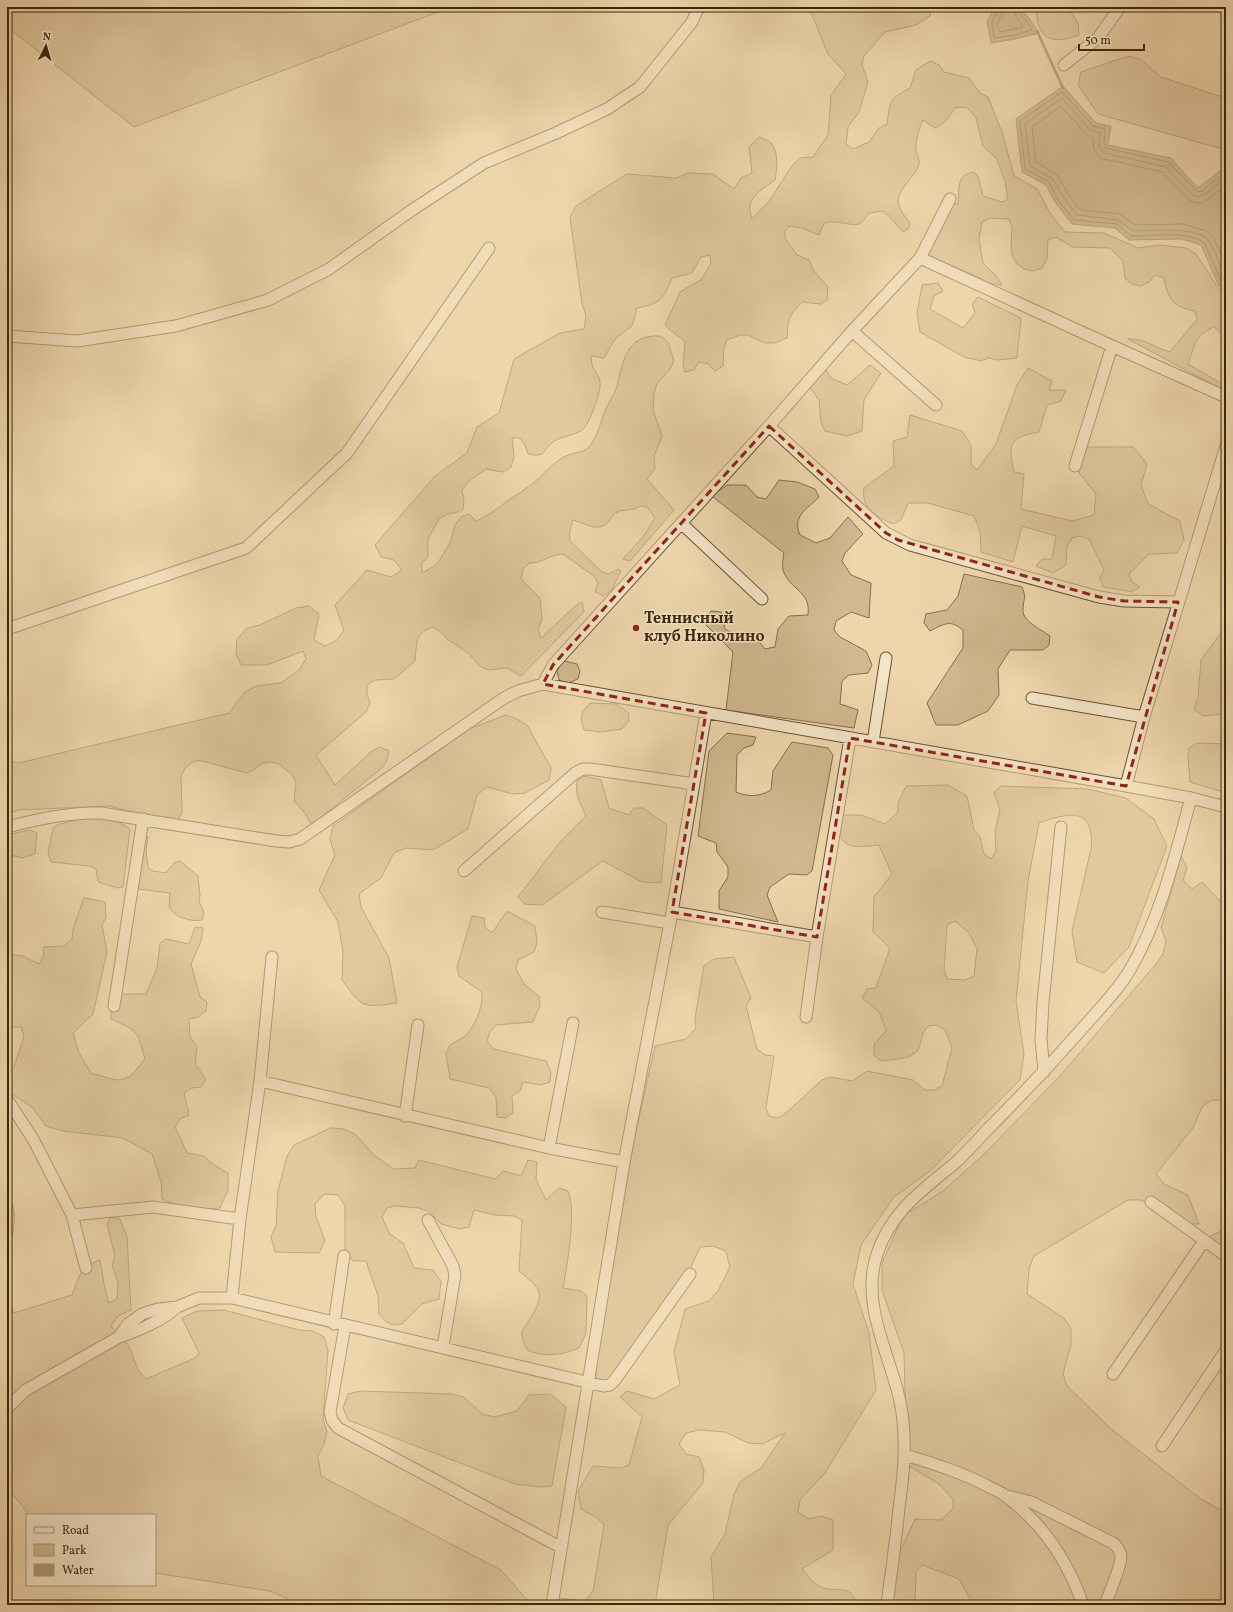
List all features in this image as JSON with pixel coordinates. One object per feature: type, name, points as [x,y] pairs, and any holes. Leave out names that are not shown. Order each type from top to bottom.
[{"type":"street","points":[[7,336],[76,342],[176,326],[268,300],[329,269],[412,210],[484,163],[556,133],[608,109],[640,87],[692,22],[698,7]]},
{"type":"street","points":[[1064,65],[1098,38],[1120,7]]},
{"type":"street","points":[[543,684],[553,665],[769,426],[852,331],[920,258],[950,199]]},
{"type":"street","points":[[7,629],[246,548],[347,453],[489,248]]},
{"type":"street","points":[[920,258],[1112,346],[1226,396]]},
{"type":"street","points":[[852,331],[936,405]]},
{"type":"street","points":[[1074,466],[1112,346]]},
{"type":"street","points":[[769,426],[886,533],[898,540],[910,545],[1099,597],[1124,601],[1178,602]]},
{"type":"street","points":[[1126,786],[1144,717],[1226,446]]},
{"type":"street","points":[[681,523],[762,599]]},
{"type":"street","points":[[873,742],[886,658]]},
{"type":"street","points":[[7,827],[45,817],[80,812],[101,813],[276,842],[289,842],[300,839],[504,698],[518,691],[543,684],[1126,786],[1191,798],[1226,807]]},
{"type":"street","points":[[1032,698],[1144,717]]},
{"type":"street","points":[[552,1605],[560,1548],[624,1162],[671,917],[706,713]]},
{"type":"street","points":[[806,1017],[816,937],[850,738]]},
{"type":"street","points":[[464,871],[575,773],[583,769],[590,768],[694,784]]},
{"type":"street","points":[[887,1605],[905,1455],[903,1418],[897,1389],[877,1323],[872,1294],[872,1274],[876,1256],[883,1237],[906,1204],[955,1162],[1044,1072],[1104,1004],[1130,970],[1146,939],[1166,888],[1191,798]]},
{"type":"street","points":[[114,1006],[143,819]]},
{"type":"street","points":[[1044,1072],[1041,1039],[1043,1002],[1061,827]]},
{"type":"street","points":[[602,912],[671,917],[816,937]]},
{"type":"street","points":[[232,1298],[240,1219],[260,1081],[272,958]]},
{"type":"street","points":[[549,1148],[573,1023]]},
{"type":"street","points":[[404,1116],[418,1025]]},
{"type":"street","points":[[260,1081],[404,1116],[549,1148],[624,1162]]},
{"type":"street","points":[[7,1099],[33,1139],[72,1215],[86,1268]]},
{"type":"street","points":[[1151,1202],[1226,1256]]},
{"type":"street","points":[[72,1215],[154,1207],[240,1219]]},
{"type":"street","points":[[428,1220],[453,1266],[455,1275],[443,1347]]},
{"type":"street","points":[[1113,1374],[1204,1241]]},
{"type":"street","points":[[334,1324],[344,1256]]},
{"type":"street","points":[[7,1408],[26,1390],[119,1337],[128,1324],[142,1314],[158,1309],[177,1307],[199,1298],[232,1298],[334,1324],[443,1347],[588,1384],[603,1386],[610,1385],[690,1274]]},
{"type":"street","points":[[345,1326],[330,1412],[332,1420],[338,1428],[560,1548]]},
{"type":"street","points":[[1162,1446],[1226,1350]]},
{"type":"street","points":[[905,1455],[946,1467],[977,1480],[1006,1496],[1039,1527],[1055,1547],[1067,1566],[1083,1605]]},
{"type":"street","points":[[1006,1496],[1031,1502],[1113,1543],[1118,1547],[1120,1564],[1105,1605]]},
{"type":"highlighted area","points":[[769,426],[886,533],[898,540],[1099,597],[1124,601],[1178,602],[1126,786],[850,738],[817,937],[672,912],[706,713],[543,684],[553,665]]},
{"type":"green space","points":[[7,7],[451,7],[134,127],[7,27]]},
{"type":"green space","points":[[807,7],[925,7],[931,15],[916,25],[885,32],[864,56],[862,65],[868,82],[859,112],[848,127],[846,144],[853,149],[869,142],[879,128],[887,124],[890,105],[894,98],[910,88],[916,70],[930,61],[939,65],[944,72],[969,78],[980,93],[988,97],[1002,132],[1014,176],[1037,189],[1050,213],[1065,232],[1104,233],[1138,248],[1160,245],[1186,248],[1196,254],[1223,295],[1226,297],[1226,342],[1224,342],[1221,333],[1214,327],[1208,330],[1196,341],[1188,364],[1224,385],[1221,389],[1128,339],[1140,340],[1170,352],[1197,319],[1195,311],[1181,307],[1173,301],[1167,291],[1164,278],[1155,275],[1149,282],[1141,286],[1132,284],[1125,278],[1123,261],[1110,248],[1072,247],[1056,237],[1048,240],[1047,259],[1042,268],[1033,271],[1024,269],[1016,263],[1012,255],[1012,228],[1009,219],[990,218],[982,222],[979,239],[983,263],[997,277],[1002,285],[987,283],[980,278],[928,255],[925,248],[949,205],[958,204],[959,188],[961,179],[964,176],[974,172],[978,177],[983,196],[1002,202],[1008,199],[1005,181],[997,159],[983,146],[976,118],[968,108],[955,108],[942,124],[935,128],[923,120],[920,127],[916,146],[919,165],[898,199],[900,209],[910,223],[908,229],[903,232],[888,215],[882,211],[869,213],[862,222],[854,225],[834,222],[824,223],[819,235],[802,228],[789,226],[785,232],[785,238],[797,255],[809,260],[814,271],[828,287],[827,300],[821,304],[802,302],[794,311],[788,322],[787,338],[774,343],[765,343],[748,335],[740,335],[727,340],[724,348],[723,366],[715,371],[708,364],[699,362],[694,370],[685,372],[683,364],[685,342],[665,325],[680,292],[702,279],[711,263],[710,255],[701,257],[692,273],[672,278],[660,300],[651,305],[637,308],[632,326],[615,339],[604,358],[591,356],[592,365],[599,378],[600,386],[591,415],[582,430],[575,434],[556,440],[544,452],[538,455],[528,454],[525,445],[520,438],[512,438],[514,457],[511,467],[503,472],[486,469],[468,482],[462,490],[464,499],[463,509],[455,513],[447,514],[439,519],[428,539],[428,557],[421,564],[423,573],[437,564],[450,543],[455,525],[461,517],[469,514],[476,521],[482,518],[529,487],[554,464],[567,455],[583,451],[589,447],[597,434],[606,408],[615,392],[624,360],[633,345],[639,340],[649,337],[661,336],[668,342],[674,361],[670,369],[657,384],[654,393],[653,410],[662,436],[654,456],[655,469],[647,479],[674,510],[630,561],[623,559],[643,537],[655,518],[647,507],[641,506],[635,509],[619,511],[614,514],[606,525],[600,527],[593,527],[573,520],[570,530],[570,541],[602,572],[609,574],[618,569],[621,571],[611,591],[604,596],[595,592],[598,583],[594,576],[563,554],[555,555],[538,562],[529,563],[523,569],[521,579],[540,598],[542,620],[538,629],[541,638],[574,607],[582,602],[584,612],[521,676],[507,668],[489,670],[481,667],[469,654],[447,639],[441,632],[433,627],[422,632],[419,636],[417,644],[415,661],[394,679],[375,680],[367,685],[367,694],[370,703],[366,712],[316,755],[335,785],[372,751],[380,747],[389,751],[387,760],[382,768],[324,815],[319,822],[310,823],[305,814],[294,801],[296,783],[292,775],[279,764],[271,762],[262,763],[254,770],[246,773],[203,761],[194,761],[186,767],[181,776],[182,813],[177,821],[168,821],[109,806],[19,810],[7,814],[7,760],[19,763],[229,713],[245,692],[256,686],[281,683],[299,670],[306,659],[303,651],[267,665],[241,665],[236,654],[237,639],[247,628],[260,625],[296,608],[309,606],[319,614],[314,640],[325,646],[337,640],[344,630],[335,605],[367,570],[391,577],[402,570],[394,560],[381,557],[375,545],[435,476],[467,453],[477,427],[499,413],[514,359],[560,333],[584,329],[586,316],[582,304],[570,217],[576,206],[627,174],[676,178],[688,173],[713,174],[734,189],[741,178],[752,173],[749,147],[759,137],[770,142],[774,147],[777,161],[775,180],[759,192],[752,200],[750,212],[752,219],[770,200],[791,167],[800,158],[813,157],[828,135],[831,95],[846,74],[828,54],[813,17]]},
{"type":"green space","points":[[1036,7],[1068,7],[1078,23],[1079,35],[1060,40],[1047,37],[1039,26]]},
{"type":"green space","points":[[1128,56],[1140,59],[1161,77],[1222,97],[1226,100],[1226,150],[1098,114],[1078,85],[1081,72]]},
{"type":"green space","points":[[938,283],[943,291],[934,296],[930,309],[963,328],[975,313],[972,304],[978,297],[1021,318],[1017,358],[998,360],[989,358],[981,361],[964,357],[920,332],[917,313],[922,285]]},
{"type":"green space","points":[[870,365],[881,373],[864,400],[862,431],[847,436],[825,431],[821,423],[819,400],[808,385],[810,375],[826,370],[831,378],[847,385]]},
{"type":"green space","points":[[1028,368],[1052,381],[1049,390],[1066,390],[1061,401],[1047,405],[1039,432],[1016,439],[1011,448],[1014,472],[1024,474],[1021,509],[1072,521],[1094,515],[1096,494],[1079,473],[1081,454],[1086,447],[1133,447],[1147,464],[1141,485],[1148,504],[1180,521],[1184,540],[1177,553],[1149,554],[1129,574],[1132,582],[1140,587],[1132,592],[1103,587],[1100,578],[1104,570],[1089,539],[1080,536],[1072,538],[1067,546],[1066,565],[1053,573],[1036,566],[1042,559],[1052,559],[1056,536],[1022,526],[1013,562],[981,552],[980,531],[974,516],[928,503],[908,503],[901,520],[893,524],[876,515],[867,507],[864,488],[894,466],[893,441],[907,437],[910,415],[962,431],[971,445],[971,464],[977,470],[996,444],[1017,385]]},
{"type":"green space","points":[[779,480],[797,482],[815,489],[819,497],[799,518],[798,528],[800,535],[816,543],[830,538],[848,517],[863,534],[845,553],[842,561],[851,575],[871,583],[869,618],[851,612],[836,621],[834,630],[840,637],[866,651],[872,665],[868,673],[849,675],[842,681],[840,704],[858,710],[854,728],[726,710],[733,652],[703,622],[711,611],[721,612],[725,629],[741,637],[751,632],[765,649],[775,647],[778,629],[789,616],[808,615],[808,607],[803,595],[786,577],[783,570],[784,553],[712,496],[727,485],[746,485],[757,497],[766,499]]},
{"type":"green space","points":[[964,574],[1022,587],[1025,596],[1023,606],[1024,614],[1029,621],[1050,636],[1049,645],[1043,650],[1010,650],[998,669],[999,695],[988,711],[958,725],[936,725],[927,703],[963,648],[963,630],[954,625],[947,624],[930,631],[924,623],[926,614],[947,610],[958,596]]},
{"type":"green space","points":[[1226,626],[1226,719],[1221,714],[1203,716],[1194,710],[1198,698],[1201,660]]},
{"type":"green space","points":[[565,661],[577,664],[580,671],[578,679],[568,683],[559,680],[557,671],[561,663]]},
{"type":"green space","points":[[590,703],[616,704],[629,713],[628,722],[622,729],[600,732],[584,730],[581,718],[585,709]]},
{"type":"green space","points":[[506,715],[527,725],[551,768],[549,780],[525,793],[513,794],[487,787],[477,795],[468,829],[433,850],[406,848],[394,853],[381,878],[359,894],[361,907],[389,958],[397,1003],[376,1005],[364,1004],[354,996],[342,980],[343,952],[338,922],[319,890],[335,855],[330,839],[333,826],[469,729]]},
{"type":"green space","points":[[727,733],[756,737],[753,745],[744,748],[737,755],[736,792],[745,795],[754,796],[771,790],[773,771],[792,742],[828,748],[833,755],[812,871],[807,875],[789,874],[770,887],[767,895],[778,922],[719,909],[719,891],[728,877],[728,867],[717,852],[716,843],[698,836],[709,751]]},
{"type":"green space","points":[[1226,739],[1226,793],[1190,782],[1188,757],[1189,748],[1197,743],[1225,744]]},
{"type":"green space","points":[[584,776],[601,780],[609,808],[629,815],[634,808],[643,808],[667,825],[661,883],[642,882],[603,861],[542,905],[525,904],[518,897],[560,842],[586,816],[578,799],[577,791],[577,781]]},
{"type":"green space","points":[[948,785],[967,796],[974,830],[980,837],[984,854],[991,859],[996,851],[995,831],[1000,810],[994,792],[1001,786],[1088,789],[1126,798],[1154,819],[1167,846],[1129,947],[1104,973],[1077,962],[1072,931],[1091,849],[1089,825],[1084,819],[1069,815],[1039,823],[1028,881],[1016,1001],[1024,1054],[1020,1080],[930,1171],[894,1197],[861,1245],[853,1284],[869,1333],[876,1390],[825,1473],[800,1500],[798,1512],[809,1519],[822,1516],[833,1520],[833,1550],[802,1569],[818,1586],[827,1589],[847,1591],[855,1598],[857,1605],[812,1605],[809,1602],[754,1601],[753,1605],[714,1605],[711,1557],[725,1534],[734,1494],[740,1482],[761,1468],[785,1433],[762,1444],[748,1443],[725,1432],[699,1430],[686,1433],[679,1444],[686,1454],[699,1457],[704,1470],[703,1483],[668,1525],[656,1598],[657,1605],[557,1605],[558,1598],[585,1601],[593,1591],[604,1525],[597,1518],[581,1509],[578,1491],[593,1466],[621,1468],[629,1465],[642,1417],[620,1397],[627,1391],[654,1399],[680,1385],[674,1352],[685,1309],[709,1301],[718,1291],[730,1267],[726,1251],[713,1246],[700,1247],[689,1272],[608,1382],[596,1379],[596,1366],[634,1140],[655,1046],[686,1039],[696,1028],[695,1018],[704,966],[714,959],[734,957],[751,998],[746,1006],[757,1049],[765,1055],[774,1056],[766,1108],[769,1116],[778,1118],[786,1113],[822,1080],[831,1077],[852,1081],[867,1071],[913,1080],[925,1090],[934,1090],[942,1086],[952,1048],[945,1030],[937,1025],[928,1026],[924,1032],[918,1050],[911,1056],[881,1061],[874,1055],[874,1045],[886,1030],[879,1012],[862,998],[867,989],[876,988],[890,948],[873,932],[874,897],[892,874],[879,845],[861,847],[850,845],[842,839],[838,833],[843,815],[861,815],[885,824],[898,812],[898,803],[906,786]],"holes":[[[955,921],[969,933],[977,949],[974,976],[965,980],[947,979],[944,970],[947,925]]]},
{"type":"green space","points":[[87,818],[114,821],[130,829],[123,887],[117,888],[98,882],[96,869],[90,866],[51,862],[48,853],[53,828],[59,824]]},
{"type":"green space","points":[[30,830],[37,833],[35,854],[22,858],[7,854],[7,835]]},
{"type":"green space","points":[[142,836],[148,837],[146,850],[148,868],[153,871],[166,873],[174,863],[180,861],[198,876],[200,895],[199,901],[204,913],[202,920],[188,920],[174,914],[169,906],[170,893],[138,889],[132,878]]},
{"type":"green space","points":[[1181,856],[1187,868],[1183,880],[1192,889],[1202,882],[1220,901],[1226,898],[1226,1100],[1212,1100],[1202,1107],[1193,1128],[1156,1174],[1164,1184],[1188,1195],[1199,1224],[1185,1224],[1141,1200],[1128,1200],[1034,1256],[1029,1269],[1027,1294],[1064,1318],[1071,1328],[1071,1345],[1063,1374],[1067,1386],[1110,1428],[1201,1499],[1226,1513],[1226,1605],[973,1605],[959,1579],[922,1565],[916,1572],[915,1605],[893,1605],[891,1601],[900,1552],[915,1519],[941,1520],[953,1508],[953,1499],[939,1484],[907,1465],[904,1353],[882,1290],[882,1263],[903,1216],[943,1191],[984,1154],[1059,1077],[1156,964],[1163,954],[1166,941],[1161,928]]},
{"type":"green space","points":[[84,898],[105,902],[106,917],[102,925],[107,952],[93,1014],[73,1033],[79,1053],[91,1073],[112,1079],[120,1080],[131,1076],[145,1059],[136,1033],[111,1019],[111,1009],[115,994],[146,994],[157,968],[160,943],[166,939],[189,944],[195,927],[203,928],[201,941],[191,964],[200,997],[207,1002],[206,1011],[198,1017],[189,1019],[190,1037],[197,1047],[195,1064],[206,1079],[201,1087],[192,1088],[184,1093],[189,1115],[180,1119],[175,1127],[187,1153],[204,1156],[214,1165],[228,1173],[228,1190],[220,1208],[206,1209],[190,1207],[168,1202],[162,1199],[161,1181],[152,1154],[123,1138],[63,1131],[46,1126],[32,1107],[7,1091],[7,1073],[14,1067],[24,1036],[21,1027],[7,1028],[7,951],[14,955],[23,956],[39,964],[44,956],[43,947],[64,946],[72,939],[73,929]]},
{"type":"green space","points":[[507,911],[535,926],[537,943],[534,952],[518,960],[516,969],[524,984],[539,996],[540,1005],[533,1022],[496,1025],[490,1032],[487,1041],[493,1049],[546,1061],[551,1072],[550,1082],[541,1085],[523,1082],[520,1091],[512,1096],[513,1113],[506,1118],[497,1117],[496,1097],[489,1088],[450,1079],[446,1053],[450,1045],[463,1038],[470,1031],[476,1021],[481,1004],[482,992],[459,976],[457,967],[472,916],[484,918],[485,927],[492,933]]},
{"type":"green space","points":[[331,1128],[344,1129],[355,1134],[374,1155],[394,1169],[415,1168],[419,1160],[495,1179],[503,1171],[521,1176],[528,1160],[537,1162],[536,1180],[546,1200],[559,1188],[568,1191],[571,1201],[572,1212],[569,1252],[563,1288],[581,1291],[587,1296],[586,1333],[579,1348],[553,1355],[541,1354],[527,1350],[522,1332],[538,1303],[539,1292],[532,1282],[519,1271],[522,1220],[514,1216],[495,1215],[474,1210],[469,1227],[460,1229],[441,1224],[428,1211],[419,1208],[395,1206],[387,1208],[382,1217],[389,1233],[403,1243],[414,1268],[433,1270],[441,1281],[439,1299],[422,1304],[402,1324],[393,1325],[385,1321],[379,1314],[378,1296],[366,1261],[353,1261],[345,1251],[345,1206],[338,1195],[324,1194],[315,1204],[316,1216],[325,1241],[319,1253],[275,1252],[271,1237],[276,1225],[278,1191],[287,1156],[294,1145]]},
{"type":"green space","points":[[7,1194],[13,1205],[14,1217],[7,1273]]},
{"type":"green space","points":[[111,1217],[120,1219],[127,1236],[131,1310],[118,1316],[111,1326],[129,1346],[138,1370],[146,1379],[195,1358],[199,1353],[182,1318],[197,1311],[224,1310],[299,1330],[313,1331],[324,1337],[328,1350],[323,1419],[327,1432],[324,1444],[318,1456],[321,1476],[501,1570],[529,1602],[529,1605],[291,1605],[286,1598],[270,1591],[156,1573],[156,1514],[28,1514],[7,1488],[7,1299],[14,1313],[72,1295],[84,1269],[93,1262],[100,1260],[109,1303],[117,1299],[118,1282],[112,1265],[115,1256],[107,1224]]},
{"type":"green space","points":[[1226,1229],[1226,1256],[1206,1238]]},
{"type":"green space","points":[[360,1391],[452,1394],[464,1397],[482,1414],[494,1417],[517,1411],[529,1395],[550,1394],[566,1407],[552,1486],[539,1487],[515,1484],[348,1420],[343,1408],[348,1394]]},
{"type":"water","points":[[995,7],[1021,7],[1039,33],[991,43],[987,21]]},
{"type":"water","points":[[1063,86],[1096,123],[1111,126],[1108,145],[1171,158],[1198,188],[1226,166],[1226,290],[1219,286],[1201,245],[1182,239],[1129,240],[1115,228],[1072,224],[1055,202],[1046,185],[1022,172],[1016,119]]},
{"type":"waterway","points":[[1037,31],[1063,88]]},
{"type":"place","name":"Теннисный клуб Николино","points":[[636,628]]}]
